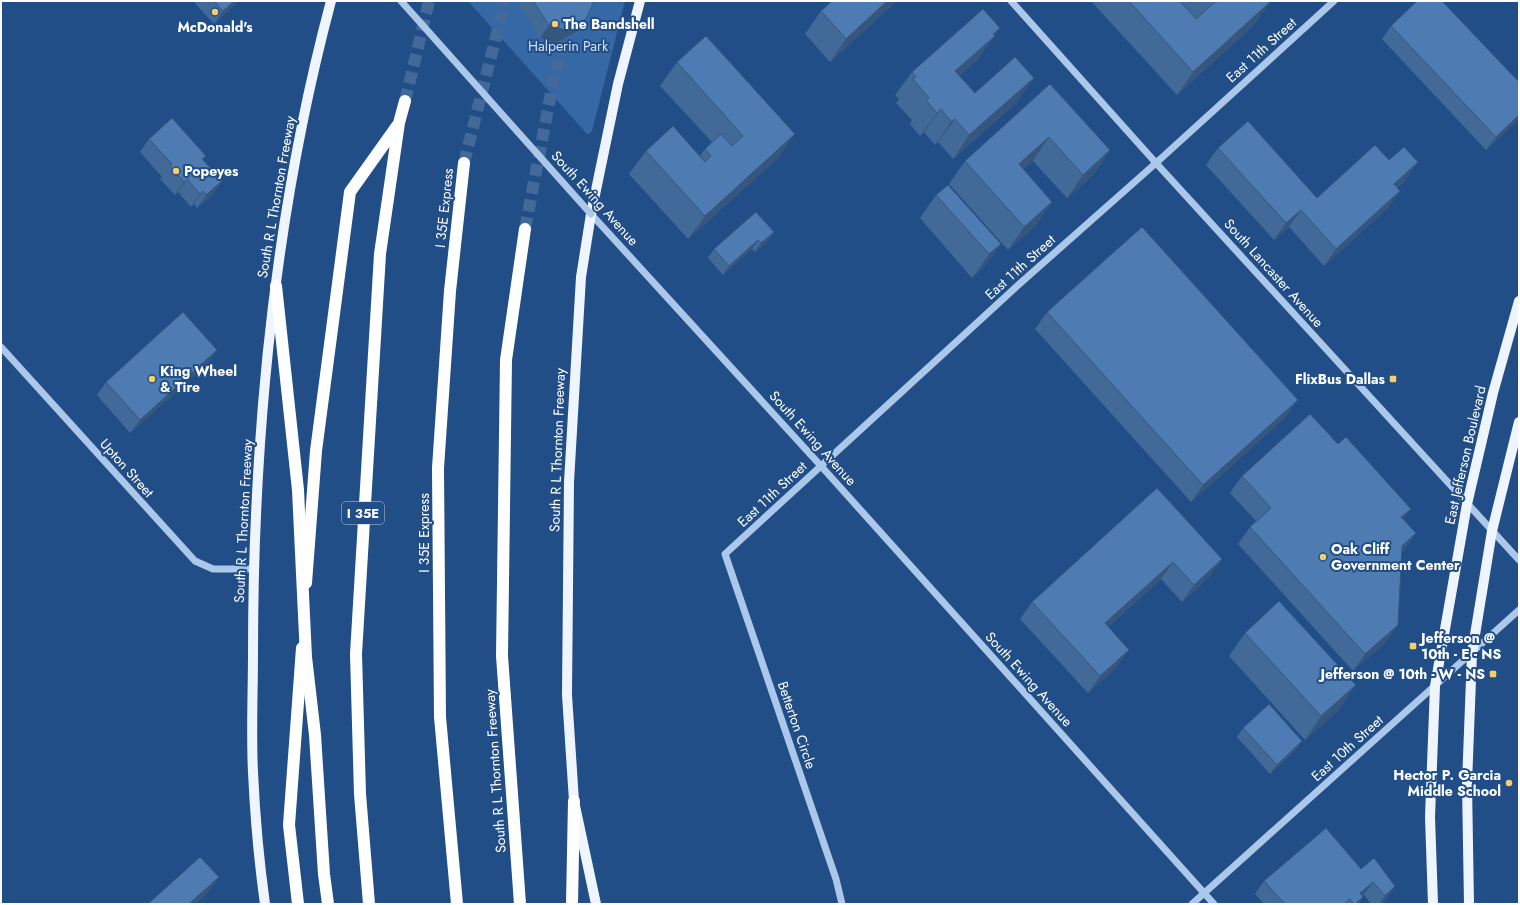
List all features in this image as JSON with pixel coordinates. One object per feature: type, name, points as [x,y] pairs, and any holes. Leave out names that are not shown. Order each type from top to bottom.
[{"type":"highway","name":"I 35E","points":[[369,904],[360,794],[357,646],[380,254],[399,123],[405,101]]},
{"type":"highway","points":[[298,904],[289,826],[316,451],[348,199],[350,192],[399,123]]},
{"type":"highway","name":"I 35E Express","points":[[457,904],[440,717],[438,468],[450,291],[464,163]]},
{"type":"highway","name":"South R L Thornton Freeway","points":[[520,904],[502,656],[506,360],[525,229]]},
{"type":"highway","points":[[276,286],[298,490],[306,657],[315,736],[324,874],[328,904]]},
{"type":"highway","points":[[572,904],[574,801]]},
{"type":"main road","name":"South R L Thornton Freeway","points":[[266,904],[253,771],[253,569],[266,365],[276,286],[296,159],[331,1]]},
{"type":"main road","name":"South R L Thornton Freeway","points":[[596,904],[574,801],[567,695],[569,482],[581,277],[591,214],[618,84],[640,1]]},
{"type":"main road","name":"East Jefferson Boulevard","points":[[1433,904],[1430,817],[1435,686],[1449,599],[1467,504],[1493,393],[1519,301]]},
{"type":"main road","points":[[1469,904],[1467,784],[1472,653],[1492,531],[1519,422]]},
{"type":"street","name":"South Ewing Avenue","points":[[401,1],[591,214],[821,466],[1214,904]]},
{"type":"street","name":"South Lancaster Avenue","points":[[1011,1],[1156,163],[1519,560]]},
{"type":"street","name":"East 11th Street","points":[[725,554],[1016,287],[1156,163],[1334,1]]},
{"type":"street","name":"Upton Street","points":[[1,347],[195,561],[213,569],[253,569]]},
{"type":"street","name":"Betterton Circle","points":[[725,554],[836,879],[842,904]]},
{"type":"street","name":"East 10th Street","points":[[1192,904],[1519,610]]},
{"type":"green space","name":"Halperin Park","points":[[468,1],[625,1],[592,131],[589,134],[587,134]]},
{"type":"building","points":[[214,1],[234,1],[223,11]]},
{"type":"building","points":[[533,1],[593,1],[593,4],[586,19],[565,30],[549,25]]},
{"type":"building","points":[[832,1],[887,1],[846,39],[821,11]]},
{"type":"building","points":[[1129,1],[1180,1],[1196,19],[1216,1],[1270,2],[1193,72]]},
{"type":"building","points":[[1417,1],[1442,1],[1519,82],[1519,115],[1496,137],[1391,26]]},
{"type":"building","points":[[983,9],[1000,28],[993,34],[995,36],[955,71],[975,93],[1015,57],[1034,78],[969,135],[955,119],[951,122],[941,109],[937,113],[926,100],[929,98],[913,79],[916,77],[912,72]]},
{"type":"building","points":[[706,36],[795,134],[705,216],[646,151],[673,126],[705,162],[711,156],[705,149],[721,134],[732,146],[743,136],[677,62]]},
{"type":"building","points":[[1050,84],[1110,150],[1083,175],[1049,137],[1019,164],[1052,202],[1024,227],[965,161]]},
{"type":"building","points":[[172,118],[206,156],[202,159],[222,181],[206,195],[203,191],[200,194],[187,179],[184,182],[170,166],[172,164],[149,139]]},
{"type":"building","points":[[1248,121],[1317,198],[1375,145],[1389,160],[1404,147],[1418,162],[1394,184],[1400,191],[1336,249],[1301,210],[1286,223],[1218,148]]},
{"type":"building","points":[[948,185],[1001,244],[989,254],[936,195]]},
{"type":"building","points":[[756,212],[774,232],[761,243],[758,240],[729,266],[714,249]]},
{"type":"building","points":[[1142,227],[1298,400],[1203,485],[1047,312]]},
{"type":"building","name":"King Wheel & Tire","points":[[183,312],[217,350],[140,420],[106,382]]},
{"type":"building","name":"Oak Cliff Government Center","points":[[1310,414],[1338,444],[1346,437],[1411,509],[1401,517],[1416,533],[1402,546],[1398,625],[1365,654],[1250,527],[1271,508],[1242,476]]},
{"type":"building","points":[[1157,488],[1222,559],[1194,585],[1173,562],[1105,623],[1129,650],[1100,676],[1032,602]]},
{"type":"building","points":[[1279,601],[1356,685],[1321,716],[1245,633]]},
{"type":"building","points":[[1269,704],[1302,741],[1277,765],[1243,728]]},
{"type":"building","points":[[1326,828],[1361,869],[1374,858],[1395,886],[1385,896],[1373,882],[1360,893],[1363,897],[1355,904],[1350,899],[1344,904],[1285,904],[1264,881]]},
{"type":"building","points":[[200,857],[219,877],[189,904],[148,904]]},
{"type":"tunnel","points":[[405,101],[429,1]]},
{"type":"tunnel","points":[[464,163],[505,1]]},
{"type":"tunnel","points":[[525,229],[552,88],[574,1]]},
{"type":"place","name":"McDonald's","points":[[215,12]]},
{"type":"place","name":"The Bandshell","points":[[555,24]]},
{"type":"place","name":"Popeyes","points":[[176,171]]},
{"type":"place","name":"King Wheel & Tire","points":[[152,379]]},
{"type":"place","name":"FlixBus Dallas","points":[[1393,379]]},
{"type":"place","name":"Oak Cliff Government Center","points":[[1323,557]]},
{"type":"place","name":"Jefferson @ 10th - E - NS","points":[[1413,646]]},
{"type":"place","name":"Jefferson @ 10th - W - NS","points":[[1493,674]]},
{"type":"place","name":"Hector P. Garcia Middle School","points":[[1509,783]]}]
